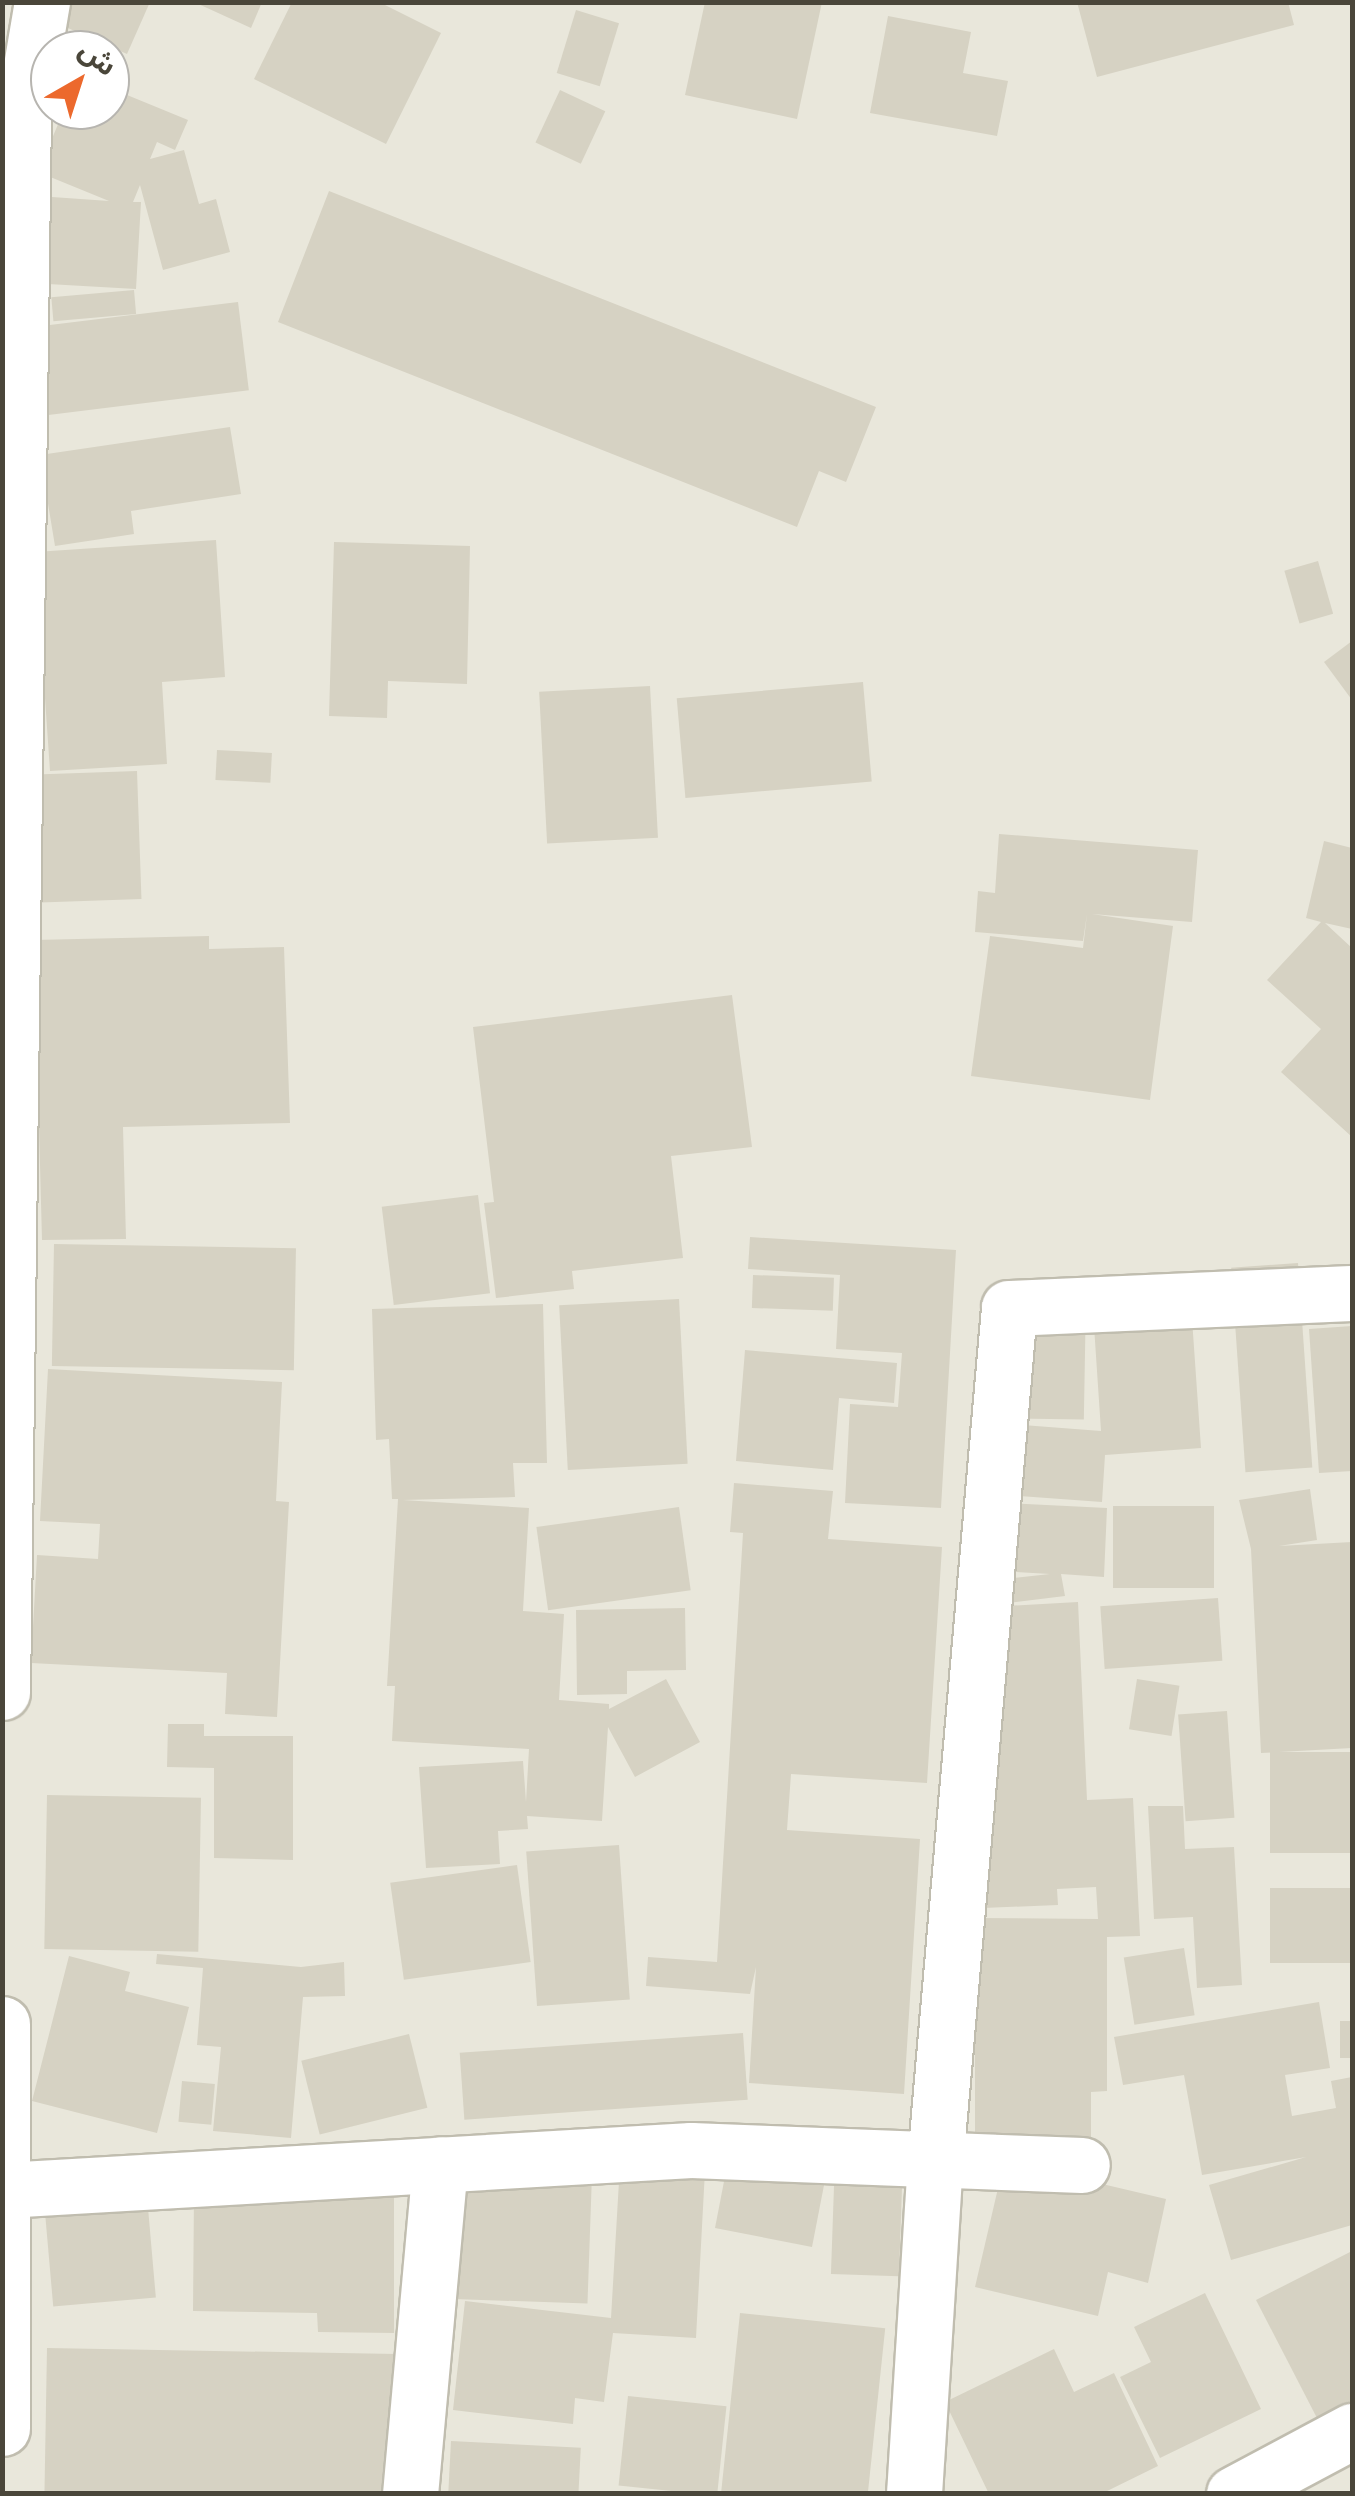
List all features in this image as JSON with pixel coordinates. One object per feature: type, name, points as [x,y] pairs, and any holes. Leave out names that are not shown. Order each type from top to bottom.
[{"type":"street","points":[[2,1692],[23,114],[42,2]]},
{"type":"street","points":[[914,2494],[935,2162],[1009,1308],[1352,1293]]},
{"type":"street","points":[[2,2024],[2,2428]]},
{"type":"street","points":[[4,2190],[690,2150],[1082,2165]]},
{"type":"street","points":[[410,2494],[440,2164]]},
{"type":"street","points":[[1243,2491],[1352,2432]]},
{"type":"shaded area","points":[[3,3],[1352,3],[1352,2493],[3,2493]]},
{"type":"building","points":[[30,2],[150,2],[130,47],[130,30],[72,30],[27,10]]},
{"type":"building","points":[[194,2],[262,2],[251,28]]},
{"type":"building","points":[[292,2],[379,2],[441,33],[386,144],[254,79]]},
{"type":"building","points":[[705,2],[822,2],[797,119],[685,95]]},
{"type":"building","points":[[1077,2],[1288,2],[1294,25],[1097,77]]},
{"type":"building","points":[[576,10],[619,23],[600,86],[557,73]]},
{"type":"building","points":[[888,16],[971,32],[963,73],[1008,81],[997,136],[870,113]]},
{"type":"building","points":[[560,90],[605,111],[581,164],[535,143]]},
{"type":"building","points":[[130,96],[188,120],[175,150],[157,142],[150,159],[184,150],[199,204],[216,199],[230,252],[163,270],[140,185],[133,202],[141,202],[136,289],[48,284],[52,197],[109,201],[38,172],[56,130],[130,130]]},
{"type":"building","points":[[329,191],[876,407],[846,482],[819,471],[797,527],[278,322]]},
{"type":"building","points":[[134,290],[136,314],[53,321],[51,297]]},
{"type":"building","points":[[238,302],[249,390],[46,415],[36,327]]},
{"type":"building","points":[[230,427],[241,494],[131,511],[134,534],[55,546],[40,455]]},
{"type":"building","points":[[216,540],[225,677],[162,682],[167,764],[50,771],[35,552]]},
{"type":"building","points":[[334,542],[470,546],[467,684],[388,681],[387,718],[329,716]]},
{"type":"building","points":[[1318,561],[1333,614],[1300,624],[1284,571]]},
{"type":"building","points":[[1352,641],[1352,700],[1324,662]]},
{"type":"building","points":[[863,682],[872,782],[685,798],[677,698]]},
{"type":"building","points":[[650,686],[658,838],[547,844],[539,692]]},
{"type":"building","points":[[217,750],[272,753],[270,783],[215,780]]},
{"type":"building","points":[[137,771],[141,899],[41,902],[36,775]]},
{"type":"building","points":[[999,834],[1198,850],[1192,922],[1092,914],[1173,926],[1150,1100],[971,1076],[990,936],[1083,948],[1087,914],[1083,941],[975,932],[978,891],[995,893]]},
{"type":"building","points":[[1324,841],[1352,848],[1352,929],[1325,923],[1352,948],[1352,1137],[1281,1072],[1321,1029],[1267,980],[1321,922],[1306,918]]},
{"type":"building","points":[[209,936],[209,949],[284,947],[290,1123],[123,1127],[126,1239],[42,1240],[34,940]]},
{"type":"building","points":[[732,995],[752,1147],[671,1156],[683,1258],[572,1271],[574,1289],[496,1298],[484,1203],[494,1202],[473,1027]]},
{"type":"building","points":[[478,1195],[490,1293],[394,1305],[382,1207]]},
{"type":"building","points":[[750,1237],[956,1250],[941,1508],[845,1503],[850,1404],[898,1407],[902,1353],[836,1349],[840,1275],[748,1269]]},
{"type":"building","points":[[54,1244],[296,1248],[294,1370],[52,1366]]},
{"type":"building","points":[[1298,1263],[1312,1468],[1245,1472],[1231,1268]]},
{"type":"building","points":[[753,1275],[834,1278],[833,1311],[752,1308]]},
{"type":"building","points":[[1190,1290],[1201,1448],[1105,1455],[1102,1502],[990,1494],[995,1423],[1101,1431],[1092,1296]]},
{"type":"building","points":[[994,1295],[1086,1297],[1084,1420],[992,1418]]},
{"type":"building","points":[[679,1299],[688,1464],[568,1470],[559,1305]]},
{"type":"building","points":[[543,1304],[547,1463],[513,1463],[515,1497],[403,1500],[529,1508],[523,1611],[564,1614],[559,1700],[609,1704],[609,1709],[666,1679],[700,1742],[635,1777],[608,1727],[602,1821],[527,1816],[528,1829],[498,1831],[500,1864],[426,1868],[419,1767],[523,1761],[526,1802],[529,1749],[392,1741],[395,1686],[387,1686],[398,1499],[392,1499],[389,1439],[376,1440],[372,1309]]},
{"type":"building","points":[[1352,1326],[1352,1471],[1319,1473],[1309,1329]]},
{"type":"building","points":[[745,1350],[897,1363],[894,1403],[839,1398],[833,1470],[736,1461]]},
{"type":"building","points":[[48,1369],[282,1382],[276,1501],[289,1502],[277,1717],[225,1714],[227,1673],[31,1663],[37,1555],[98,1559],[100,1524],[40,1521]]},
{"type":"building","points":[[734,1483],[833,1491],[828,1539],[942,1547],[927,1783],[791,1774],[787,1830],[920,1839],[904,2094],[749,2083],[756,1967],[750,1994],[646,1986],[648,1957],[717,1962],[743,1533],[730,1532]]},
{"type":"building","points":[[1310,1489],[1317,1540],[1279,1546],[1352,1542],[1352,1748],[1261,1753],[1251,1549],[1239,1500]]},
{"type":"building","points":[[988,1502],[1107,1508],[1104,1577],[1061,1574],[1065,1596],[992,1605],[988,1581],[1050,1574],[984,1570]]},
{"type":"building","points":[[1113,1506],[1214,1506],[1214,1588],[1113,1588]]},
{"type":"building","points":[[679,1507],[691,1590],[548,1610],[536,1527]]},
{"type":"building","points":[[1218,1598],[1222,1661],[1105,1669],[1100,1606]]},
{"type":"building","points":[[1078,1602],[1087,1800],[1133,1798],[1140,1936],[1107,1937],[1107,2091],[1091,2092],[1091,2171],[1047,2171],[1166,2199],[1148,2283],[1108,2272],[1098,2316],[975,2287],[1002,2171],[975,2171],[975,1918],[1098,1919],[1096,1887],[1057,1889],[1058,1905],[983,1908],[969,1608]]},
{"type":"building","points":[[685,1608],[686,1670],[627,1671],[627,1694],[577,1695],[576,1610]]},
{"type":"building","points":[[1137,1679],[1179,1686],[1171,1736],[1129,1729]]},
{"type":"building","points":[[1227,1711],[1234,1818],[1186,1821],[1178,1714]]},
{"type":"building","points":[[168,1724],[204,1724],[204,1736],[293,1736],[293,1860],[214,1858],[214,1768],[167,1767]]},
{"type":"building","points":[[1270,1752],[1352,1752],[1352,1853],[1270,1853]]},
{"type":"building","points":[[47,1795],[201,1798],[198,1952],[44,1949]]},
{"type":"building","points":[[1148,1806],[1183,1806],[1185,1849],[1234,1847],[1242,1985],[1197,1988],[1193,1917],[1154,1919]]},
{"type":"building","points":[[619,1845],[630,2000],[537,2006],[526,1851]]},
{"type":"building","points":[[517,1865],[531,1962],[404,1980],[390,1883]]},
{"type":"building","points":[[1270,1888],[1352,1888],[1352,1963],[1270,1963]]},
{"type":"building","points":[[1184,1948],[1195,2015],[1134,2025],[1124,1958]]},
{"type":"building","points":[[157,1954],[301,1967],[344,1962],[345,1996],[303,1997],[291,2138],[213,2131],[221,2047],[197,2045],[203,1968],[156,1964]]},
{"type":"building","points":[[69,1956],[130,1972],[125,1991],[189,2007],[157,2133],[32,2101]]},
{"type":"building","points":[[1319,2002],[1330,2068],[1285,2075],[1292,2116],[1336,2108],[1331,2081],[1352,2077],[1352,2225],[1231,2260],[1209,2185],[1306,2157],[1202,2175],[1184,2075],[1123,2085],[1114,2037]]},
{"type":"building","points":[[1340,2021],[1352,2021],[1352,2058],[1340,2058]]},
{"type":"building","points":[[743,2033],[748,2100],[464,2120],[460,2053]]},
{"type":"building","points":[[409,2034],[427,2108],[320,2135],[301,2061]]},
{"type":"building","points":[[182,2081],[215,2084],[211,2125],[178,2122]]},
{"type":"building","points":[[836,2129],[904,2131],[899,2276],[831,2274]]},
{"type":"building","points":[[733,2135],[825,2180],[812,2247],[715,2228]]},
{"type":"building","points":[[459,2143],[593,2148],[587,2304],[454,2299]]},
{"type":"building","points":[[621,2147],[706,2152],[696,2338],[613,2333],[604,2402],[575,2398],[573,2424],[453,2410],[465,2301],[611,2318]]},
{"type":"building","points":[[146,2185],[156,2298],[53,2307],[43,2194]]},
{"type":"building","points":[[194,2192],[394,2193],[394,2333],[318,2332],[317,2313],[193,2311]]},
{"type":"building","points":[[1352,2251],[1352,2402],[1318,2420],[1256,2300]]},
{"type":"building","points":[[1205,2293],[1261,2409],[1160,2458],[1120,2377],[1151,2362],[1134,2327]]},
{"type":"building","points":[[740,2313],[885,2328],[868,2494],[721,2494]]},
{"type":"building","points":[[47,2348],[397,2354],[395,2494],[44,2494]]},
{"type":"building","points":[[1054,2349],[1074,2392],[1114,2373],[1158,2466],[1101,2494],[989,2494],[945,2402]]},
{"type":"building","points":[[628,2396],[726,2406],[717,2494],[619,2486]]},
{"type":"building","points":[[451,2441],[581,2448],[578,2494],[448,2494]]}]
